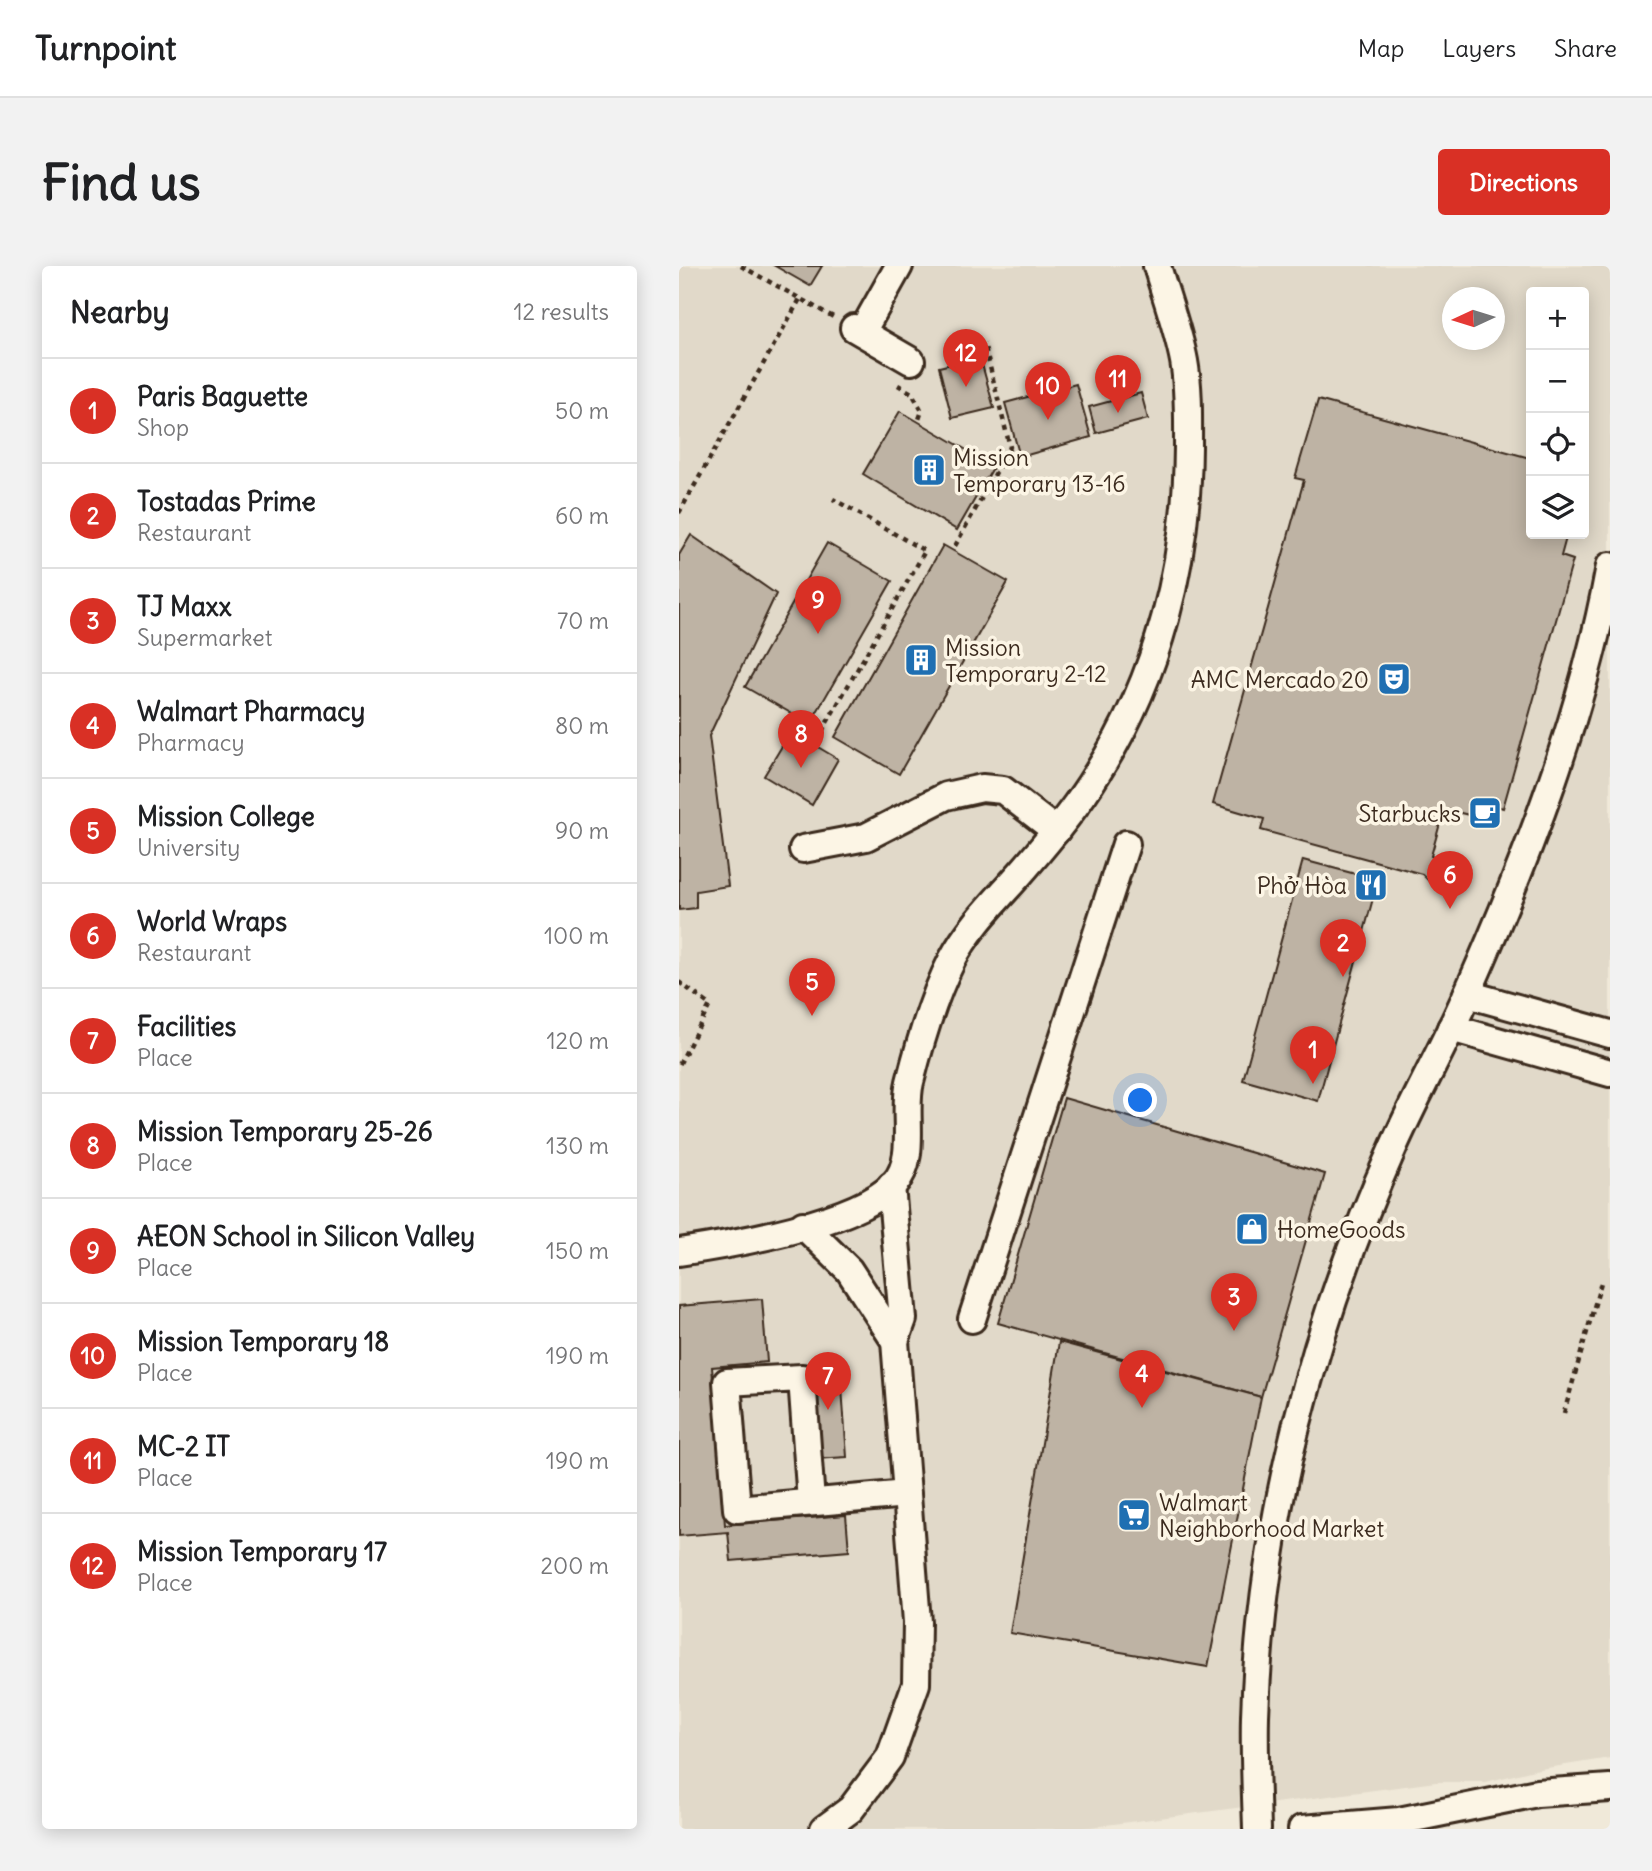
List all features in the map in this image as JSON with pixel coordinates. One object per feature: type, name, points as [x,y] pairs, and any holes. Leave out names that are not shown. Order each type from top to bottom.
[{"type":"street","points":[[899,266],[858,330],[911,361]]},
{"type":"street","points":[[679,1252],[803,1225],[877,1199],[897,1180],[906,1154],[909,1086],[953,959],[989,907],[1056,831],[1097,775],[1129,713],[1154,656],[1179,562],[1186,502],[1188,410],[1184,361],[1157,266]]},
{"type":"street","points":[[1257,1829],[1257,1673],[1271,1558],[1298,1421],[1319,1344],[1391,1151],[1467,994],[1520,872],[1566,740],[1590,658],[1610,566]]},
{"type":"street","points":[[803,849],[866,837],[946,796],[982,788],[1003,790],[1056,831]]},
{"type":"street","points":[[972,1319],[1126,844]]},
{"type":"street","points":[[1467,994],[1610,1034]]},
{"type":"street","points":[[1451,1028],[1610,1073]]},
{"type":"street","points":[[824,1829],[851,1809],[890,1757],[916,1684],[917,1622],[895,1341],[903,1319],[891,1186]]},
{"type":"street","points":[[803,1225],[849,1270],[895,1341]]},
{"type":"street","points":[[811,1503],[801,1378],[727,1382],[737,1509],[811,1503],[907,1494]]},
{"type":"street","points":[[1302,1829],[1399,1821],[1537,1793],[1610,1788]]},
{"type":"path","points":[[741,266],[858,330]]},
{"type":"path","points":[[679,513],[800,299]]},
{"type":"path","points":[[955,546],[1010,447],[984,343]]},
{"type":"path","points":[[898,385],[918,400],[922,411],[918,422]]},
{"type":"path","points":[[817,740],[925,551],[833,499]]},
{"type":"path","points":[[679,982],[710,1005],[679,1065]]},
{"type":"path","points":[[1565,1413],[1602,1279]]},
{"type":"shaded area","points":[[679,266],[1610,266],[1610,1758],[1534,1770],[1486,1782],[1436,1782],[1075,1829],[679,1829]]},
{"type":"building","points":[[775,266],[822,266],[810,286]]},
{"type":"building","points":[[980,357],[994,408],[952,418],[939,367]]},
{"type":"building","points":[[1076,384],[1091,437],[1020,457],[1005,403]]},
{"type":"building","points":[[1141,393],[1148,419],[1096,433],[1089,407]]},
{"type":"building","name":"AMC Mercado 20","points":[[1318,400],[1526,457],[1526,539],[1566,539],[1561,556],[1573,560],[1503,808],[1474,799],[1469,815],[1444,809],[1431,856],[1437,859],[1430,882],[1422,874],[1261,830],[1264,819],[1213,804],[1304,480],[1295,478]]},
{"type":"building","name":"Mission Temporary 13-16","points":[[900,411],[994,466],[957,530],[863,474]]},
{"type":"building","points":[[691,535],[776,594],[709,736],[728,886],[696,891],[696,908],[679,910],[679,555]]},
{"type":"building","points":[[827,543],[892,581],[810,724],[745,687]]},
{"type":"building","name":"Mission Temporary 2-12","points":[[943,545],[1008,582],[899,774],[835,737]]},
{"type":"building","points":[[791,731],[838,759],[812,805],[764,776]]},
{"type":"building","points":[[1303,860],[1378,880],[1318,1101],[1243,1080]]},
{"type":"building","points":[[1064,1098],[1325,1174],[1261,1397],[998,1323]]},
{"type":"building","points":[[762,1299],[767,1362],[712,1367],[725,1525],[846,1515],[849,1551],[731,1561],[728,1532],[679,1536],[679,1306]]},
{"type":"building","name":"Walmart Neighborhood Market","points":[[1059,1342],[1261,1397],[1208,1667],[1010,1633]]},
{"type":"building","points":[[840,1360],[847,1457],[816,1459],[809,1362]]},
{"type":"place","name":"Mission Temporary 17","points":[[966,387]]},
{"type":"place","name":"MC-2 IT","points":[[1118,413]]},
{"type":"place","name":"Mission Temporary 18","points":[[1048,420]]},
{"type":"place","name":"Mission Temporary 13-16","points":[[929,470]]},
{"type":"place","name":"AEON School in Silicon Valley","points":[[818,634]]},
{"type":"place","name":"Mission Temporary 2-12","points":[[921,660]]},
{"type":"place","name":"AMC Mercado 20","points":[[1394,679]]},
{"type":"place","name":"Mission Temporary 25-26","points":[[801,768]]},
{"type":"place","name":"Starbucks","points":[[1485,813]]},
{"type":"place","name":"Phở Hòa","points":[[1371,885]]},
{"type":"place","name":"World Wraps","points":[[1450,909]]},
{"type":"place","name":"Tostadas Prime","points":[[1343,977]]},
{"type":"place","name":"Mission College","points":[[812,1016]]},
{"type":"place","name":"Paris Baguette","points":[[1313,1084]]},
{"type":"place","name":"HomeGoods","points":[[1252,1229]]},
{"type":"place","name":"TJ Maxx","points":[[1234,1331]]},
{"type":"place","name":"Walmart Pharmacy","points":[[1142,1408]]},
{"type":"place","name":"Facilities","points":[[828,1410]]},
{"type":"place","name":"Walmart Neighborhood Market","points":[[1134,1515]]}]
